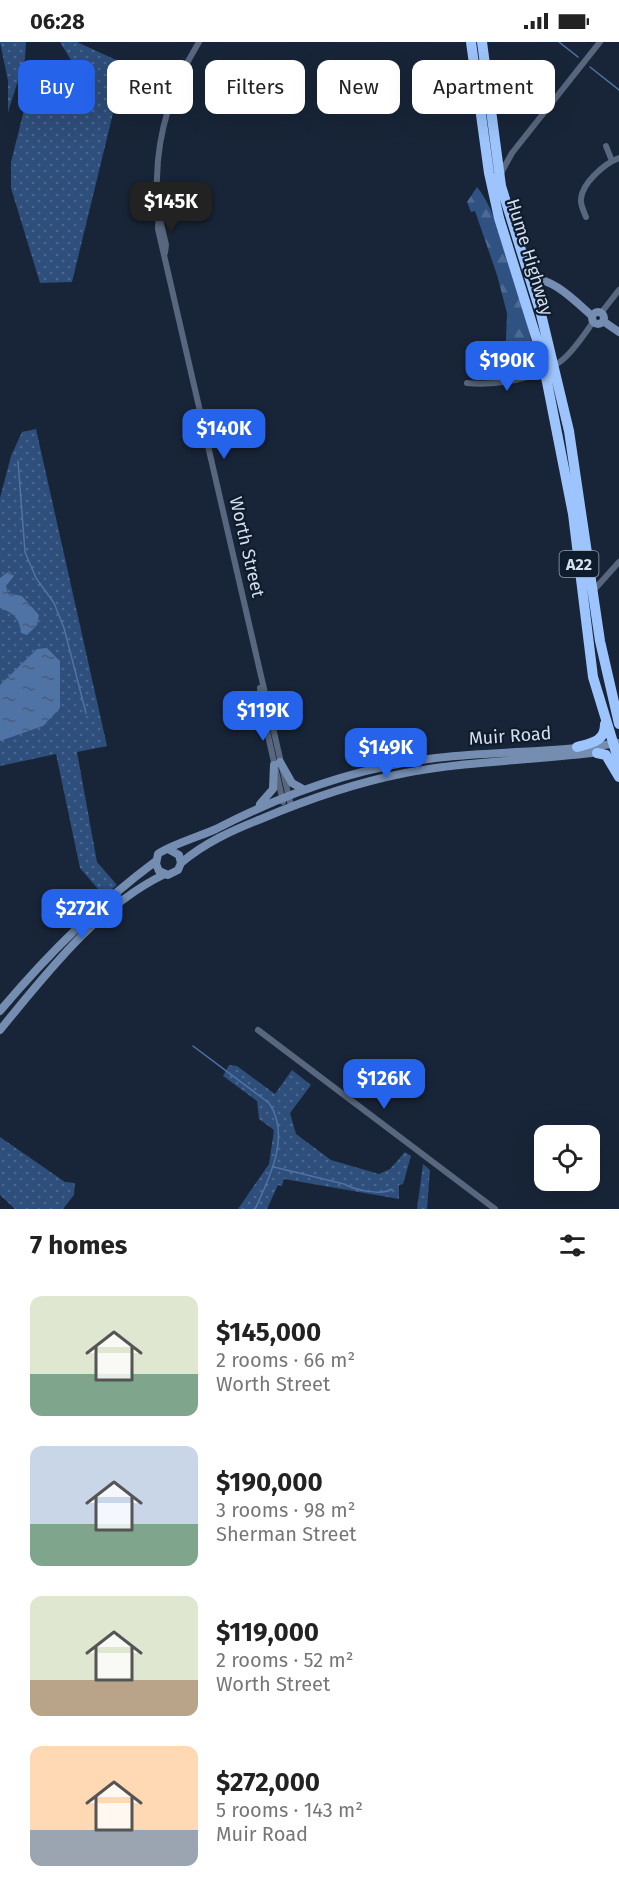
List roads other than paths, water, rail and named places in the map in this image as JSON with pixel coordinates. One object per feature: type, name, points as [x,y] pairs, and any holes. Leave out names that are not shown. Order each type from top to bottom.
[{"type":"highway","name":"Hume Highway","points":[[471,42],[494,174],[499,218],[549,368],[568,484],[586,636],[603,711],[619,762]]},
{"type":"highway","name":"Hume Highway","points":[[482,42],[497,159],[494,174],[530,279],[549,368],[576,472],[600,641],[619,724]]},
{"type":"highway","points":[[577,747],[602,737],[605,727],[603,711]]},
{"type":"highway","points":[[597,753],[606,755],[619,777]]},
{"type":"street","name":"Worth Street","points":[[198,42],[178,81],[164,128],[158,160],[159,216],[166,245],[165,255],[259,670],[262,709],[288,807]]},
{"type":"street","points":[[494,174],[600,42]]},
{"type":"street","points":[[606,146],[612,161]]},
{"type":"street","points":[[497,159],[512,153]]},
{"type":"street","points":[[586,217],[580,200],[583,192],[612,161],[619,158]]},
{"type":"street","points":[[530,279],[539,279],[549,283],[592,318],[602,317],[619,332]]},
{"type":"street","points":[[602,317],[619,290]]},
{"type":"street","points":[[467,383],[483,385],[549,368],[562,360],[592,318]]},
{"type":"street","points":[[593,591],[619,562]]},
{"type":"street","name":"Muir Road","points":[[168,849],[193,840],[250,811],[303,789],[353,774],[454,756],[577,747],[616,747]]},
{"type":"street","name":"Muir Road","points":[[181,863],[216,840],[288,807],[349,787],[406,773],[597,753],[616,747]]},
{"type":"street","points":[[277,764],[292,783],[303,789]]},
{"type":"street","points":[[250,811],[273,791],[277,764]]},
{"type":"street","points":[[0,1011],[60,943],[113,894],[156,861],[161,851],[168,849],[179,855],[181,863],[175,873],[165,874],[150,882],[93,927],[0,1030]]},
{"type":"street","points":[[156,861],[157,868],[165,874]]},
{"type":"street","points":[[258,1030],[495,1209]]},
{"type":"water","points":[[9,571],[14,576],[6,586],[8,593],[22,596],[39,615],[37,625],[27,635],[21,633],[15,617],[0,608],[0,578]]},
{"type":"water","points":[[47,648],[60,661],[60,708],[43,726],[0,741],[0,685],[37,649]]},
{"type":"waterway","points":[[559,42],[578,57]]},
{"type":"waterway","points":[[590,67],[619,90]]},
{"type":"waterway","points":[[18,461],[25,552],[36,578],[54,603],[64,628],[86,713]]},
{"type":"waterway","points":[[193,1046],[269,1103],[275,1115],[278,1129],[276,1156],[255,1209]]},
{"type":"waterway","points":[[274,1167],[368,1191],[381,1192],[392,1189]]}]
